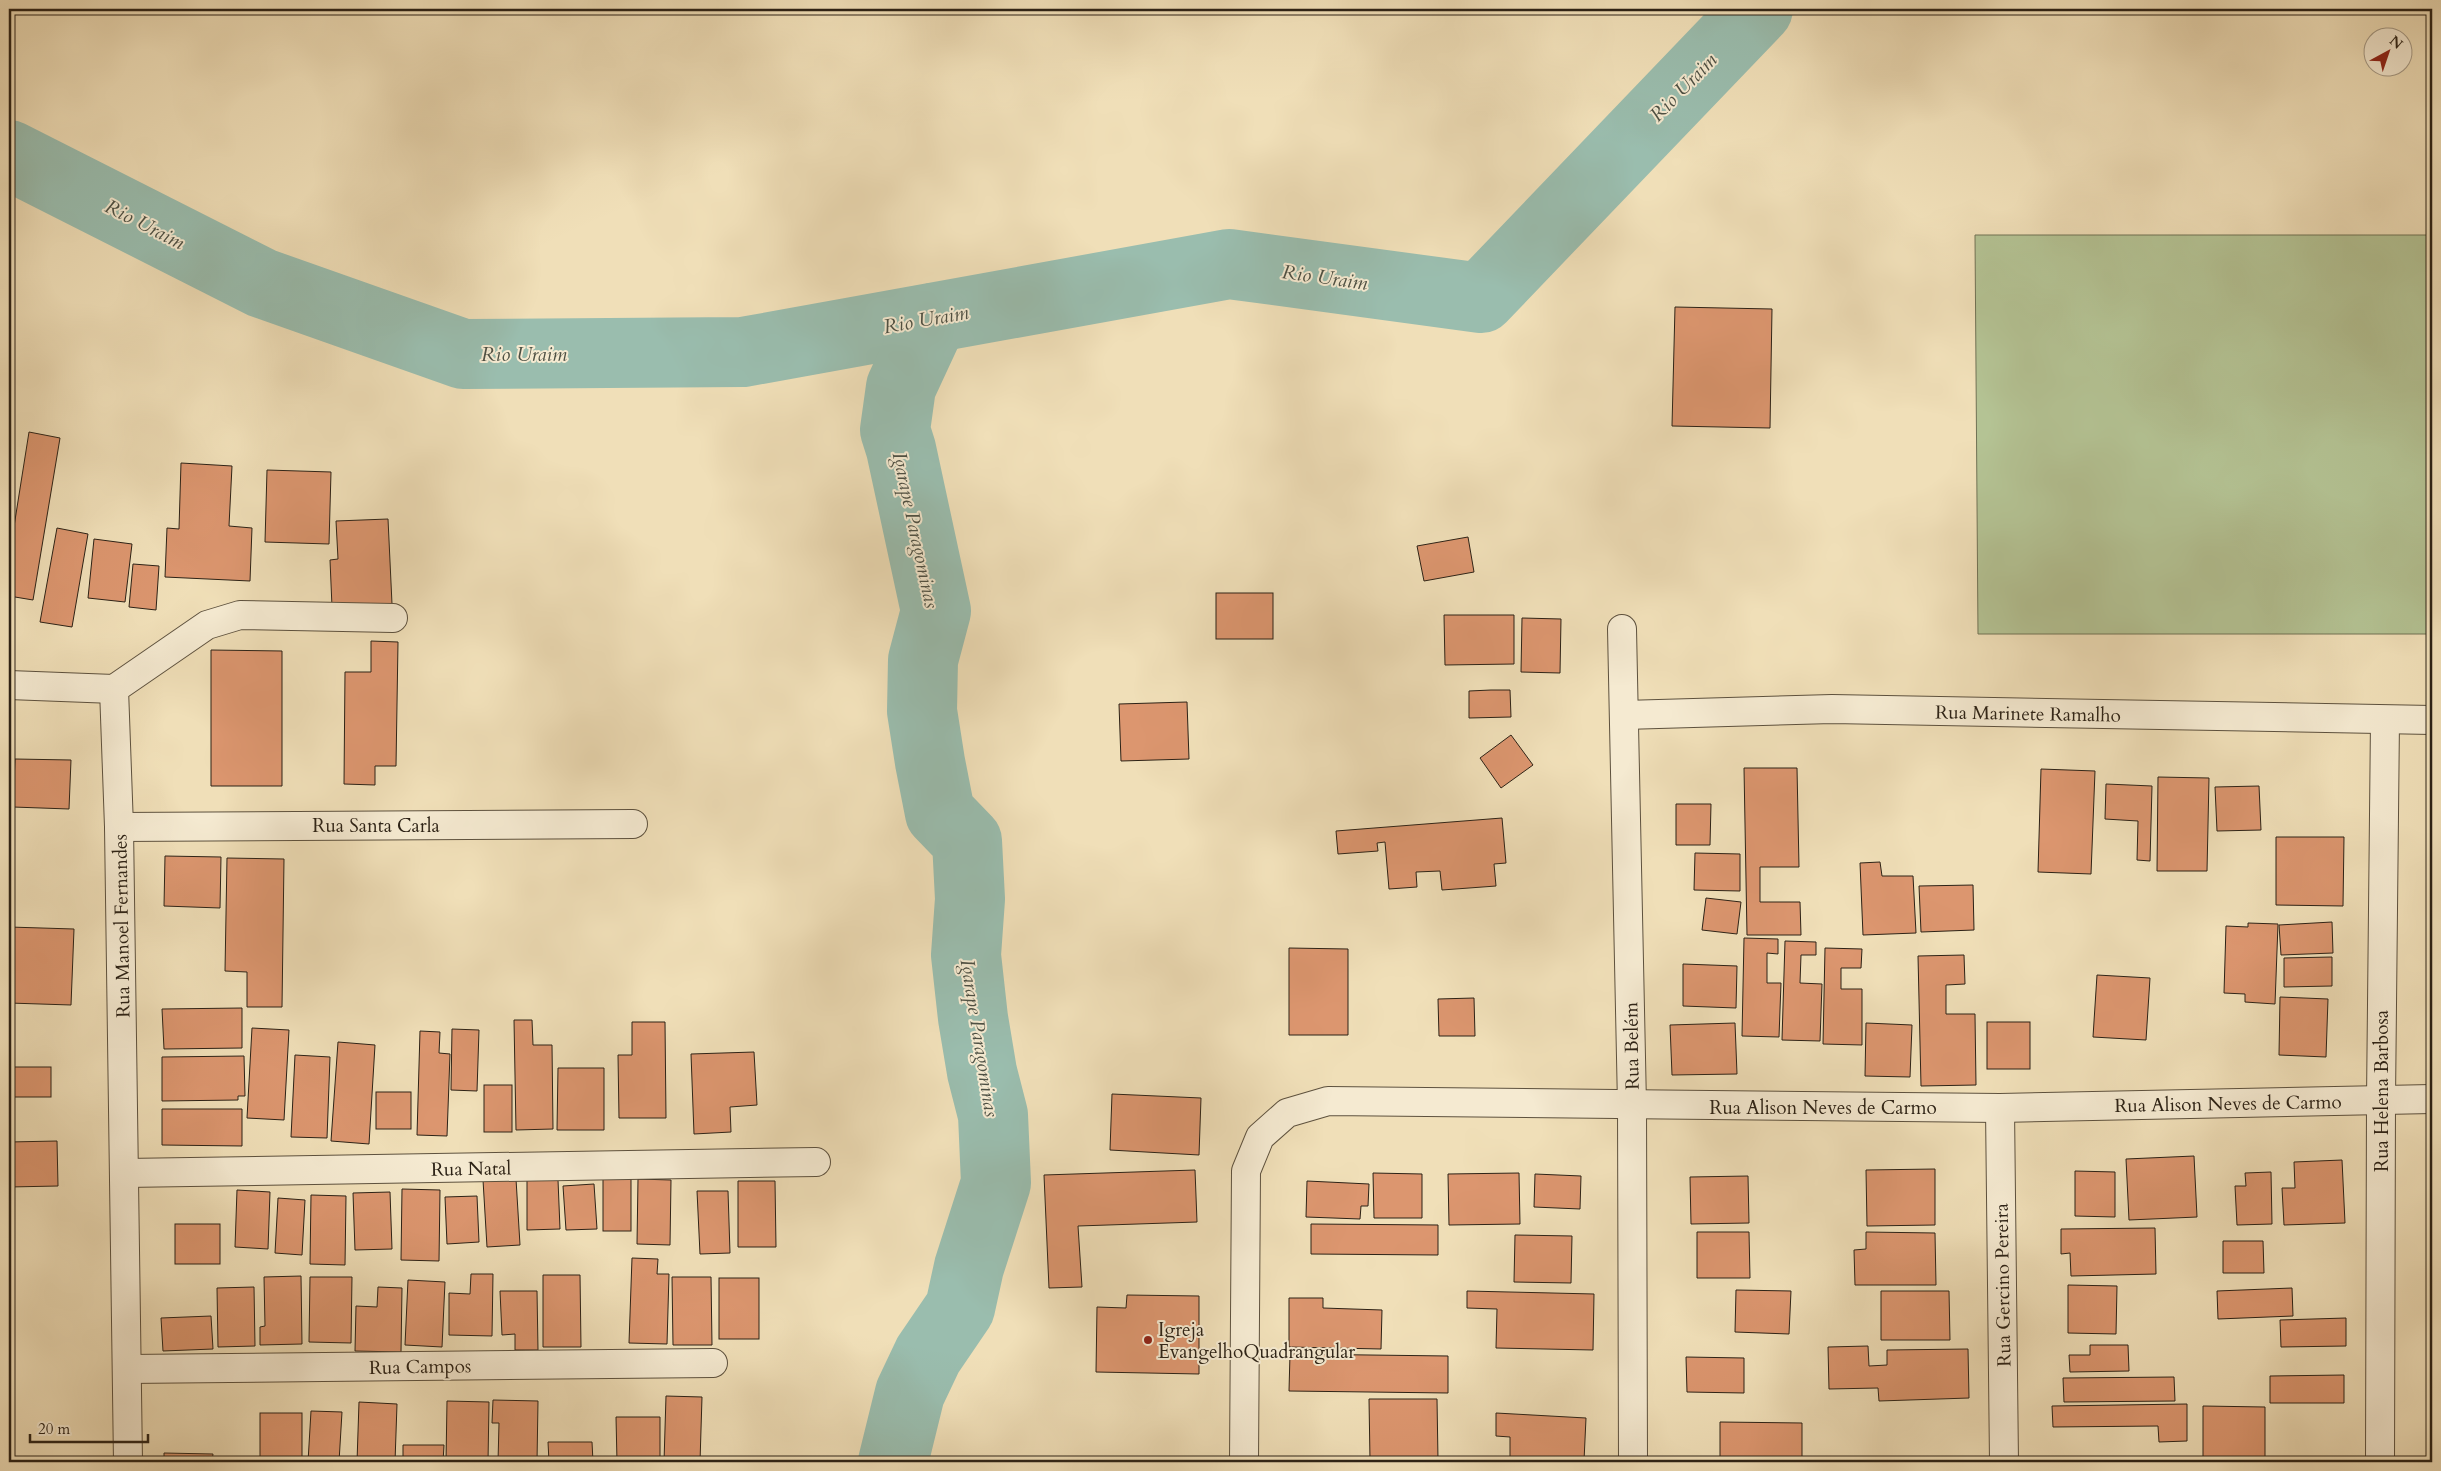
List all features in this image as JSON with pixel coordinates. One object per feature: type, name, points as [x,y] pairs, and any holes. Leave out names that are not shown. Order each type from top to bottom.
[{"type":"street","points":[[9,686],[114,689],[207,625],[240,615],[393,618]]},
{"type":"street","name":"Rua Belém","points":[[1622,629],[1632,1105],[1633,1462]]},
{"type":"street","name":"Rua Manoel Fernandes","points":[[114,689],[119,827],[128,1462]]},
{"type":"street","name":"Rua Marinete Ramalho","points":[[1624,715],[1832,709],[2432,720]]},
{"type":"street","name":"Rua Helena Barbosa","points":[[2380,1462],[2385,720]]},
{"type":"street","name":"Rua Santa Carla","points":[[119,827],[633,824]]},
{"type":"street","name":"Rua Alison Neves de Carmo","points":[[1244,1462],[1246,1171],[1260,1137],[1286,1113],[1328,1101],[2000,1108],[2432,1099]]},
{"type":"street","name":"Rua Gercino Pereira","points":[[2000,1108],[2004,1462]]},
{"type":"street","name":"Rua Natal","points":[[125,1173],[816,1162]]},
{"type":"street","name":"Rua Campos","points":[[127,1369],[713,1362]]},
{"type":"green space","points":[[1975,235],[2432,235],[2432,634],[1978,634]]},
{"type":"building","points":[[1675,307],[1772,309],[1770,428],[1672,426]]},
{"type":"building","points":[[29,432],[60,438],[33,600],[9,596],[9,558]]},
{"type":"building","points":[[181,463],[232,466],[229,526],[252,528],[250,581],[165,577],[167,528],[179,529]]},
{"type":"building","points":[[267,470],[331,472],[329,544],[265,542]]},
{"type":"building","points":[[388,519],[392,604],[332,607],[330,560],[338,559],[336,521]]},
{"type":"building","points":[[57,528],[88,534],[72,627],[40,622]]},
{"type":"building","points":[[1468,537],[1474,572],[1424,581],[1417,546]]},
{"type":"building","points":[[94,539],[132,544],[125,602],[88,598]]},
{"type":"building","points":[[133,564],[159,566],[156,610],[129,607]]},
{"type":"building","points":[[1216,593],[1273,593],[1273,639],[1216,639]]},
{"type":"building","points":[[1444,615],[1514,615],[1514,664],[1445,665]]},
{"type":"building","points":[[1522,618],[1561,619],[1560,673],[1521,672]]},
{"type":"building","points":[[371,641],[398,642],[396,766],[375,766],[375,785],[344,784],[345,672],[371,672]]},
{"type":"building","points":[[211,650],[282,651],[282,786],[211,786]]},
{"type":"building","points":[[1510,690],[1511,717],[1469,718],[1469,691]]},
{"type":"building","points":[[1187,702],[1189,759],[1121,761],[1119,704]]},
{"type":"building","points":[[1511,735],[1533,765],[1501,788],[1480,758]]},
{"type":"building","points":[[15,759],[71,760],[69,809],[13,807]]},
{"type":"building","points":[[1744,768],[1797,768],[1799,867],[1760,867],[1760,902],[1800,902],[1801,935],[1747,935]]},
{"type":"building","points":[[2041,769],[2095,771],[2091,874],[2038,872]]},
{"type":"building","points":[[2158,777],[2209,778],[2207,871],[2157,871]]},
{"type":"building","points":[[2106,784],[2152,786],[2150,861],[2137,860],[2138,821],[2105,819]]},
{"type":"building","points":[[2259,786],[2261,830],[2217,831],[2215,787]]},
{"type":"building","points":[[1676,804],[1711,804],[1710,845],[1676,845]]},
{"type":"building","points":[[1502,818],[1506,863],[1494,864],[1496,886],[1442,890],[1440,871],[1416,872],[1417,887],[1389,889],[1385,842],[1377,843],[1378,851],[1338,854],[1336,831]]},
{"type":"building","points":[[2276,837],[2344,837],[2343,906],[2276,905]]},
{"type":"building","points":[[1695,853],[1740,854],[1740,891],[1694,890]]},
{"type":"building","points":[[165,856],[221,857],[220,908],[164,906]]},
{"type":"building","points":[[227,858],[284,859],[282,1007],[247,1007],[247,972],[225,971]]},
{"type":"building","points":[[1880,862],[1882,876],[1913,876],[1916,933],[1863,935],[1860,863]]},
{"type":"building","points":[[1973,885],[1974,930],[1921,932],[1919,886]]},
{"type":"building","points":[[1706,898],[1741,902],[1737,934],[1702,930]]},
{"type":"building","points":[[2332,922],[2333,953],[2281,955],[2279,925]]},
{"type":"building","points":[[2248,923],[2278,924],[2275,1004],[2245,1002],[2245,994],[2224,993],[2226,926],[2248,927]]},
{"type":"building","points":[[9,927],[74,929],[71,1005],[9,1003]]},
{"type":"building","points":[[2431,931],[2432,971],[2430,971]]},
{"type":"building","points":[[1744,938],[1778,939],[1778,954],[1767,953],[1767,983],[1781,983],[1779,1037],[1742,1036]]},
{"type":"building","points":[[1785,941],[1816,942],[1816,955],[1801,955],[1800,983],[1822,984],[1820,1041],[1782,1040]]},
{"type":"building","points":[[1289,948],[1348,949],[1348,1035],[1289,1035]]},
{"type":"building","points":[[1825,948],[1862,949],[1861,968],[1841,968],[1841,989],[1862,989],[1862,1045],[1823,1044]]},
{"type":"building","points":[[1964,955],[1965,984],[1946,985],[1946,1014],[1975,1014],[1976,1085],[1921,1086],[1918,956]]},
{"type":"building","points":[[2332,957],[2332,986],[2284,987],[2284,958]]},
{"type":"building","points":[[1683,964],[1737,966],[1736,1008],[1683,1006]]},
{"type":"building","points":[[2097,975],[2150,978],[2146,1040],[2093,1037]]},
{"type":"building","points":[[2280,997],[2328,999],[2326,1057],[2279,1055]]},
{"type":"building","points":[[1474,998],[1475,1036],[1439,1036],[1438,999]]},
{"type":"building","points":[[242,1008],[242,1048],[164,1049],[162,1009]]},
{"type":"building","points":[[514,1020],[532,1020],[533,1045],[552,1045],[553,1129],[516,1130]]},
{"type":"building","points":[[632,1022],[665,1022],[666,1118],[619,1118],[618,1055],[632,1055]]},
{"type":"building","points":[[1987,1022],[2030,1022],[2030,1069],[1987,1069]]},
{"type":"building","points":[[1735,1023],[1737,1074],[1672,1075],[1670,1025]]},
{"type":"building","points":[[1866,1023],[1912,1025],[1910,1077],[1865,1076]]},
{"type":"building","points":[[252,1028],[289,1030],[284,1120],[247,1118]]},
{"type":"building","points":[[452,1029],[479,1030],[477,1091],[451,1090]]},
{"type":"building","points":[[420,1031],[440,1032],[439,1053],[450,1054],[447,1136],[417,1135]]},
{"type":"building","points":[[338,1042],[375,1045],[369,1144],[331,1141]]},
{"type":"building","points":[[754,1052],[757,1105],[730,1107],[731,1132],[694,1134],[691,1054]]},
{"type":"building","points":[[295,1055],[330,1057],[327,1138],[291,1137]]},
{"type":"building","points":[[244,1056],[245,1096],[238,1096],[238,1100],[162,1101],[162,1057]]},
{"type":"building","points":[[9,1067],[51,1067],[51,1097],[9,1097]]},
{"type":"building","points":[[558,1068],[604,1068],[604,1130],[557,1130]]},
{"type":"building","points":[[484,1085],[512,1085],[512,1132],[484,1132]]},
{"type":"building","points":[[376,1092],[411,1092],[411,1129],[376,1129]]},
{"type":"building","points":[[1112,1094],[1201,1098],[1199,1155],[1110,1150]]},
{"type":"building","points":[[162,1109],[242,1109],[242,1146],[162,1145]]},
{"type":"building","points":[[57,1141],[58,1186],[9,1187],[9,1142]]},
{"type":"building","points":[[2194,1156],[2197,1217],[2129,1220],[2126,1159]]},
{"type":"building","points":[[2342,1160],[2345,1223],[2284,1225],[2282,1188],[2295,1188],[2294,1162]]},
{"type":"building","points":[[1935,1169],[1935,1225],[1867,1226],[1866,1170]]},
{"type":"building","points":[[1195,1170],[1197,1222],[1078,1226],[1082,1287],[1049,1288],[1044,1175]]},
{"type":"building","points":[[2075,1171],[2115,1172],[2115,1217],[2075,1216]]},
{"type":"building","points":[[2271,1172],[2272,1224],[2237,1225],[2235,1186],[2246,1186],[2245,1173]]},
{"type":"building","points":[[1373,1173],[1422,1174],[1422,1218],[1374,1218]]},
{"type":"building","points":[[1519,1173],[1520,1224],[1449,1225],[1448,1174]]},
{"type":"building","points":[[1535,1174],[1581,1176],[1580,1209],[1534,1207]]},
{"type":"building","points":[[1748,1176],[1749,1223],[1691,1224],[1690,1177]]},
{"type":"building","points":[[516,1179],[520,1245],[487,1247],[483,1180]]},
{"type":"building","points":[[603,1179],[631,1179],[631,1231],[603,1231]]},
{"type":"building","points":[[638,1179],[671,1180],[670,1245],[637,1244]]},
{"type":"building","points":[[527,1180],[558,1180],[560,1229],[527,1230]]},
{"type":"building","points":[[738,1181],[775,1181],[776,1247],[738,1247]]},
{"type":"building","points":[[1307,1181],[1369,1184],[1368,1206],[1361,1206],[1360,1219],[1306,1217]]},
{"type":"building","points":[[594,1184],[597,1229],[566,1230],[563,1186]]},
{"type":"building","points":[[402,1189],[440,1190],[439,1261],[401,1260]]},
{"type":"building","points":[[237,1190],[270,1192],[268,1249],[235,1247]]},
{"type":"building","points":[[697,1191],[728,1191],[730,1253],[700,1254]]},
{"type":"building","points":[[390,1192],[392,1249],[355,1250],[353,1193]]},
{"type":"building","points":[[311,1195],[346,1196],[345,1265],[310,1264]]},
{"type":"building","points":[[477,1196],[479,1242],[447,1244],[445,1197]]},
{"type":"building","points":[[278,1198],[305,1200],[302,1255],[275,1253]]},
{"type":"building","points":[[175,1224],[220,1224],[220,1264],[175,1264]]},
{"type":"building","points":[[1311,1224],[1438,1225],[1438,1255],[1311,1254]]},
{"type":"building","points":[[2155,1228],[2156,1274],[2071,1276],[2070,1253],[2061,1254],[2061,1229]]},
{"type":"building","points":[[1697,1232],[1749,1232],[1750,1278],[1697,1278]]},
{"type":"building","points":[[1866,1232],[1935,1233],[1936,1285],[1855,1285],[1854,1250],[1866,1249]]},
{"type":"building","points":[[1515,1235],[1572,1236],[1571,1283],[1514,1282]]},
{"type":"building","points":[[2223,1241],[2263,1241],[2264,1273],[2223,1273]]},
{"type":"building","points":[[632,1258],[658,1259],[657,1274],[669,1274],[667,1344],[629,1343]]},
{"type":"building","points":[[471,1274],[493,1274],[492,1336],[449,1335],[449,1293],[470,1294]]},
{"type":"building","points":[[543,1275],[580,1275],[581,1347],[543,1347]]},
{"type":"building","points":[[301,1276],[302,1344],[260,1345],[260,1327],[265,1326],[264,1277]]},
{"type":"building","points":[[310,1277],[352,1277],[351,1343],[309,1342]]},
{"type":"building","points":[[672,1277],[711,1277],[712,1345],[673,1345]]},
{"type":"building","points":[[719,1278],[759,1278],[759,1339],[719,1339]]},
{"type":"building","points":[[408,1280],[445,1282],[442,1347],[405,1345]]},
{"type":"building","points":[[2068,1285],[2117,1286],[2116,1334],[2068,1333]]},
{"type":"building","points":[[254,1287],[255,1346],[218,1347],[217,1288]]},
{"type":"building","points":[[378,1287],[402,1288],[401,1352],[355,1351],[356,1306],[377,1307]]},
{"type":"building","points":[[2292,1288],[2293,1316],[2218,1319],[2217,1291]]},
{"type":"building","points":[[1736,1290],[1791,1291],[1789,1334],[1735,1332]]},
{"type":"building","points":[[500,1291],[537,1291],[538,1350],[515,1350],[515,1334],[502,1335]]},
{"type":"building","points":[[1467,1291],[1594,1294],[1593,1350],[1496,1348],[1497,1309],[1467,1308]]},
{"type":"building","points":[[1881,1291],[1949,1291],[1950,1340],[1881,1340]]},
{"type":"building","name":"Igreja EvangelhoQuadrangular","points":[[1127,1295],[1199,1296],[1199,1374],[1096,1372],[1097,1307],[1126,1308]]},
{"type":"building","points":[[1289,1298],[1323,1298],[1323,1308],[1382,1310],[1381,1349],[1289,1347]]},
{"type":"building","points":[[211,1316],[213,1349],[163,1351],[161,1318]]},
{"type":"building","points":[[2346,1318],[2346,1346],[2281,1347],[2280,1320]]},
{"type":"building","points":[[2090,1345],[2128,1345],[2129,1371],[2070,1372],[2069,1355],[2090,1355]]},
{"type":"building","points":[[1868,1346],[1869,1366],[1887,1365],[1887,1350],[1968,1349],[1969,1398],[1879,1401],[1878,1388],[1829,1389],[1828,1347]]},
{"type":"building","points":[[1290,1354],[1448,1356],[1448,1393],[1289,1391]]},
{"type":"building","points":[[1686,1357],[1744,1358],[1744,1393],[1687,1392]]},
{"type":"building","points":[[2344,1375],[2344,1403],[2270,1403],[2270,1376]]},
{"type":"building","points":[[2174,1377],[2175,1401],[2064,1402],[2063,1378]]},
{"type":"building","points":[[666,1396],[702,1397],[700,1462],[664,1462]]},
{"type":"building","points":[[1369,1399],[1437,1399],[1438,1460],[1370,1460]]},
{"type":"building","points":[[493,1400],[538,1401],[537,1462],[498,1462],[499,1423],[492,1423]]},
{"type":"building","points":[[447,1401],[489,1402],[488,1462],[446,1462]]},
{"type":"building","points":[[359,1402],[397,1404],[395,1462],[357,1462]]},
{"type":"building","points":[[2187,1404],[2187,1441],[2159,1442],[2158,1426],[2053,1427],[2052,1406]]},
{"type":"building","points":[[2203,1406],[2265,1407],[2265,1461],[2203,1461]]},
{"type":"building","points":[[311,1411],[342,1412],[339,1462],[308,1462]]},
{"type":"building","points":[[260,1413],[302,1413],[302,1462],[260,1462]]},
{"type":"building","points":[[1496,1413],[1586,1418],[1584,1461],[1510,1457],[1510,1437],[1496,1436]]},
{"type":"building","points":[[616,1417],[660,1417],[660,1462],[617,1462]]},
{"type":"building","points":[[1720,1422],[1802,1423],[1802,1462],[1720,1462]]},
{"type":"building","points":[[548,1442],[592,1442],[593,1462],[549,1462]]},
{"type":"building","points":[[403,1445],[444,1445],[443,1462],[403,1462]]},
{"type":"building","points":[[164,1453],[213,1454],[212,1462],[164,1462]]},
{"type":"building","points":[[220,1457],[257,1458],[256,1462],[220,1462]]},
{"type":"waterway","name":"Rio Uraim","points":[[9,155],[262,283],[463,354],[743,352],[1229,264],[1481,298],[1758,9]]},
{"type":"waterway","name":"Igarape Paragominas","points":[[893,1462],[910,1393],[928,1355],[960,1308],[969,1267],[996,1183],[993,1115],[982,1072],[973,1018],[966,955],[970,899],[967,841],[940,813],[930,762],[922,711],[923,660],[936,611],[901,449],[895,430],[901,387],[933,318]]},
{"type":"place","name":"Igreja EvangelhoQuadrangular","points":[[1148,1340]]}]
